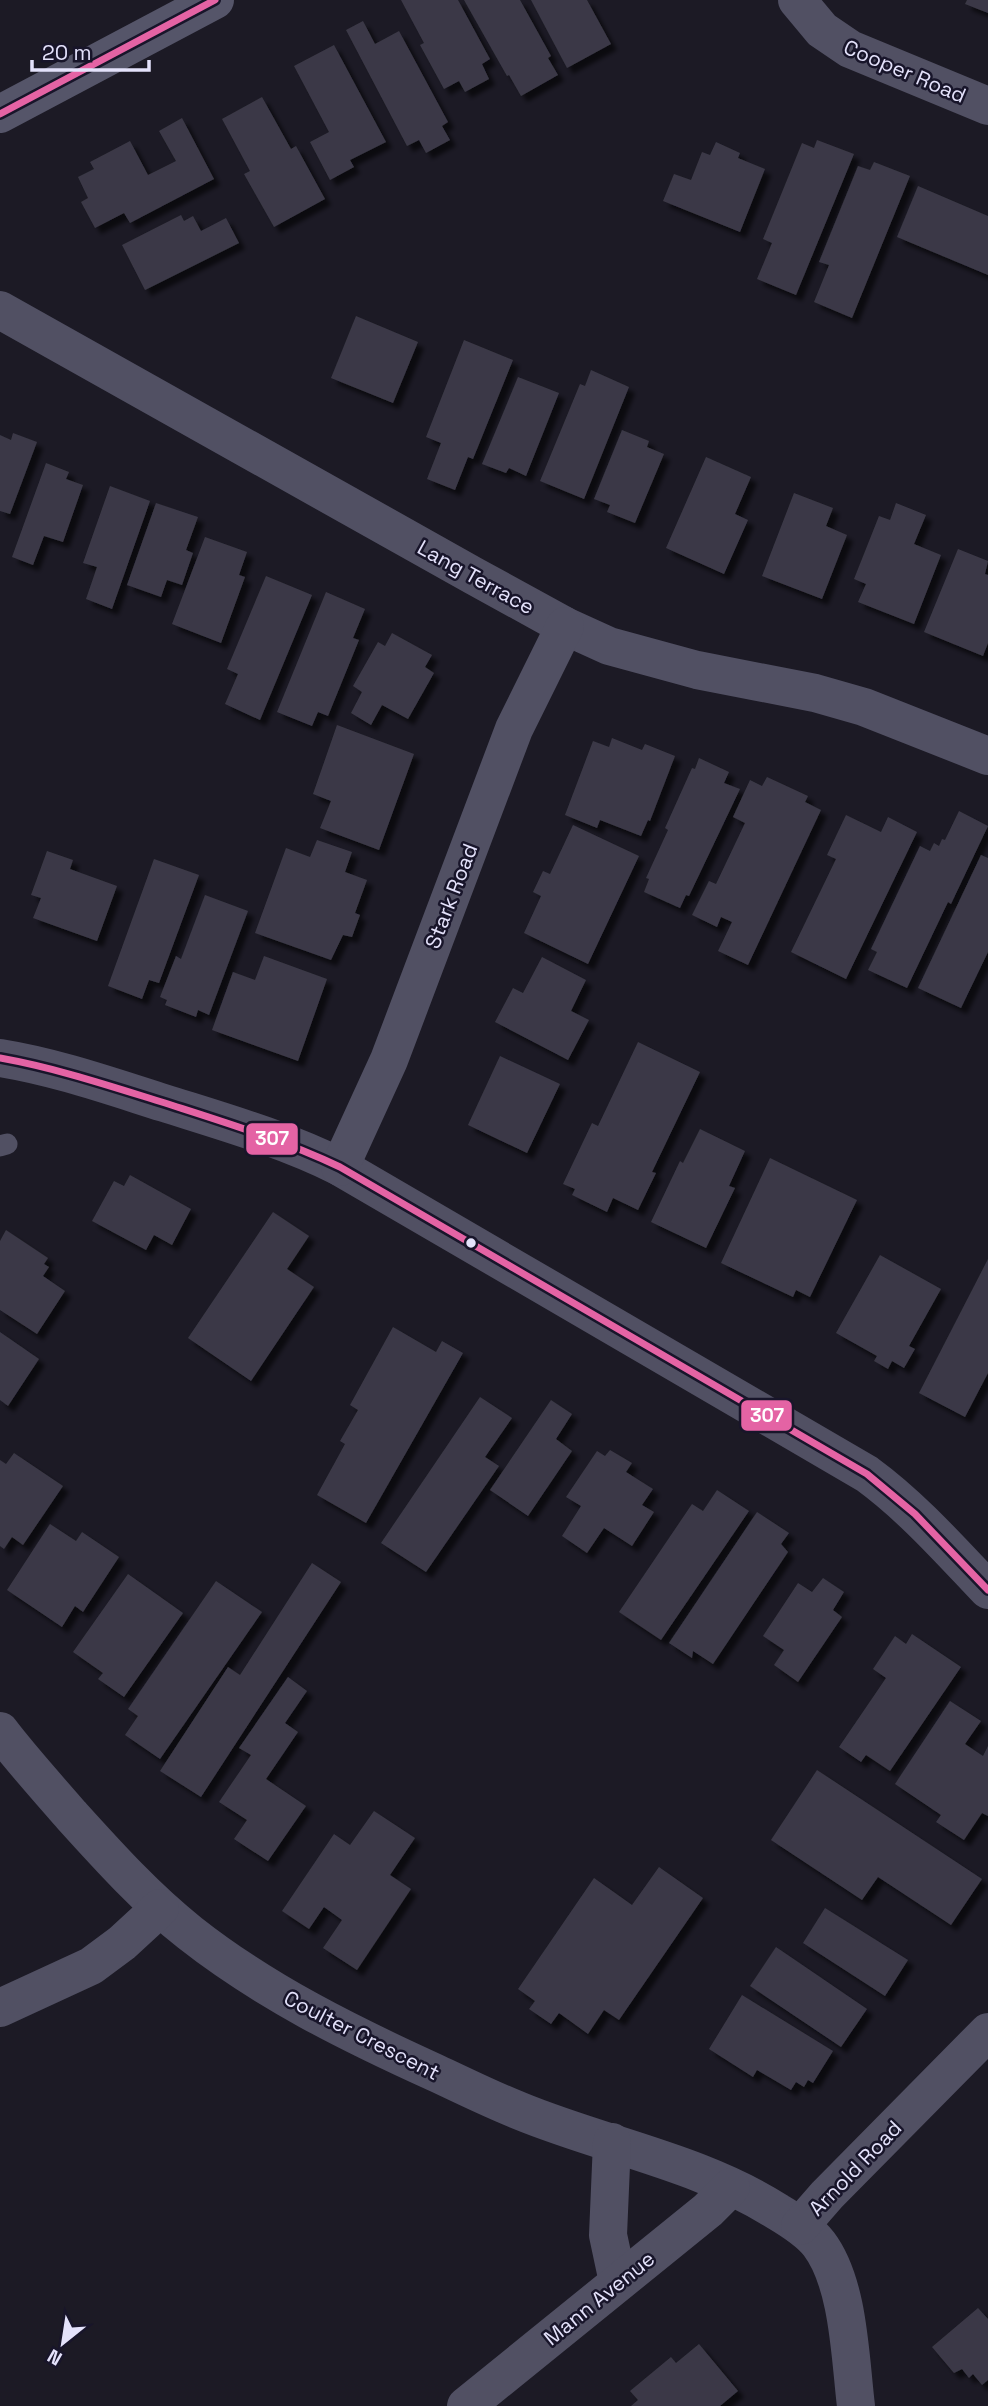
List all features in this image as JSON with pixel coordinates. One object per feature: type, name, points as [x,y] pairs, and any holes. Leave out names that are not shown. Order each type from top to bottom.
[{"type":"main road","points":[[0,114],[215,0]]},
{"type":"street","name":"Cooper Road","points":[[797,0],[822,30],[850,49],[988,106]]},
{"type":"street","name":"Lang Terrace","points":[[0,310],[565,626],[609,646],[651,659],[815,693],[864,707],[988,757]]},
{"type":"street","name":"Stark Road","points":[[340,1167],[389,1060],[514,729],[565,626]]},
{"type":"street","points":[[0,1058],[69,1074],[267,1136],[340,1167],[867,1474],[896,1494],[988,1590]]},
{"type":"street","name":"Coulter Crescent","points":[[0,1731],[111,1858],[160,1908],[221,1956],[284,1997],[362,2040],[519,2111],[732,2187],[800,2226]]},
{"type":"street","points":[[0,2008],[91,1966],[122,1943],[160,1908]]},
{"type":"street","name":"Arnold Road","points":[[856,2406],[842,2297],[834,2270],[819,2244],[800,2226],[827,2195],[988,2032]]},
{"type":"street","points":[[612,2142],[608,2235],[618,2283]]},
{"type":"street","name":"Mann Avenue","points":[[466,2406],[708,2210],[732,2187]]},
{"type":"building","points":[[401,0],[458,0],[490,59],[482,64],[489,79],[465,92],[459,81],[444,89],[420,45],[424,43]]},
{"type":"building","points":[[464,0],[520,0],[551,56],[548,58],[558,75],[521,96]]},
{"type":"building","points":[[531,0],[587,0],[611,44],[567,68]]},
{"type":"building","points":[[967,0],[988,0],[988,13],[965,4]]},
{"type":"building","points":[[363,21],[375,44],[399,31],[448,122],[442,126],[450,140],[426,153],[419,140],[407,146],[346,30]]},
{"type":"building","points":[[334,45],[386,142],[350,160],[354,167],[330,180],[310,142],[329,132],[294,66]]},
{"type":"building","points":[[262,97],[291,149],[296,146],[325,199],[274,227],[244,174],[250,171],[222,119]]},
{"type":"building","points":[[182,118],[214,179],[130,223],[124,213],[95,228],[81,202],[88,198],[78,177],[94,169],[90,162],[130,141],[148,175],[176,161],[159,131]]},
{"type":"building","points":[[817,140],[854,154],[796,295],[757,279],[772,243],[763,239],[802,143],[814,148]]},
{"type":"building","points":[[716,142],[740,153],[738,158],[765,169],[740,232],[663,201],[674,174],[691,180],[702,152],[710,155]]},
{"type":"building","points":[[874,162],[910,176],[852,318],[814,302],[829,265],[819,262],[858,166],[870,170]]},
{"type":"building","points":[[918,186],[988,216],[988,275],[897,237]]},
{"type":"building","points":[[181,215],[184,221],[193,216],[201,231],[226,218],[239,243],[145,290],[122,245]]},
{"type":"building","points":[[356,316],[418,342],[393,403],[331,378]]},
{"type":"building","points":[[464,340],[513,360],[473,459],[468,457],[455,490],[427,479],[441,443],[426,437]]},
{"type":"building","points":[[591,370],[629,387],[584,499],[540,481],[580,384],[585,386]]},
{"type":"building","points":[[518,377],[559,393],[526,476],[509,468],[506,473],[482,464]]},
{"type":"building","points":[[622,430],[649,441],[647,447],[664,454],[635,523],[607,512],[610,505],[594,499]]},
{"type":"building","points":[[13,433],[37,442],[10,514],[0,511],[0,435],[11,440]]},
{"type":"building","points":[[706,457],[751,477],[735,514],[748,520],[724,574],[666,548]]},
{"type":"building","points":[[46,463],[69,472],[66,479],[83,485],[63,542],[44,536],[33,565],[12,557]]},
{"type":"building","points":[[110,486],[150,501],[112,609],[86,599],[97,567],[83,563]]},
{"type":"building","points":[[794,493],[833,508],[826,526],[847,535],[822,599],[762,576]]},
{"type":"building","points":[[156,503],[198,517],[186,550],[193,553],[182,585],[167,580],[161,597],[127,585]]},
{"type":"building","points":[[896,503],[926,515],[914,544],[941,555],[914,624],[858,602],[866,584],[854,579],[879,516],[890,520]]},
{"type":"building","points":[[205,537],[247,552],[239,575],[245,577],[221,643],[172,624]]},
{"type":"building","points":[[958,549],[988,561],[985,574],[988,575],[988,643],[983,656],[924,632]]},
{"type":"building","points":[[266,576],[312,595],[260,720],[225,704],[238,674],[227,669]]},
{"type":"building","points":[[326,592],[365,609],[353,638],[359,640],[328,716],[318,712],[312,726],[277,712]]},
{"type":"building","points":[[392,633],[432,655],[425,667],[434,673],[408,719],[382,705],[371,725],[351,713],[362,692],[353,686],[378,642],[385,646]]},
{"type":"building","points":[[337,725],[414,754],[379,850],[320,828],[331,801],[313,794]]},
{"type":"building","points":[[612,738],[642,750],[645,744],[675,756],[650,821],[648,820],[641,836],[600,820],[597,828],[565,815],[593,741],[609,747]]},
{"type":"building","points":[[699,758],[729,772],[724,783],[740,789],[689,896],[686,895],[680,908],[644,892],[649,879],[646,878],[668,830],[665,828]]},
{"type":"building","points":[[767,777],[808,796],[805,802],[821,810],[748,965],[718,951],[732,922],[721,917],[717,927],[692,915],[709,881],[716,884],[745,823],[733,817],[750,780],[762,786]]},
{"type":"building","points":[[959,811],[988,826],[907,988],[868,970],[877,952],[871,949],[920,846],[930,851],[934,843],[939,846],[942,839],[945,840]]},
{"type":"building","points":[[846,815],[881,832],[888,817],[917,832],[846,979],[791,952],[836,859],[827,855]]},
{"type":"building","points":[[573,825],[639,856],[588,964],[524,933],[541,896],[533,892],[543,871],[550,874]]},
{"type":"building","points":[[317,840],[352,852],[345,872],[367,880],[355,913],[360,915],[352,937],[343,935],[331,960],[255,933],[286,848],[310,857]]},
{"type":"building","points":[[47,851],[73,860],[70,869],[117,886],[97,941],[33,918],[41,898],[31,895]]},
{"type":"building","points":[[981,855],[988,858],[988,952],[961,1008],[918,988]]},
{"type":"building","points":[[154,859],[199,875],[159,983],[149,980],[142,999],[108,986]]},
{"type":"building","points":[[205,895],[248,911],[209,1015],[198,1010],[196,1017],[165,1005],[167,1000],[160,997],[176,956],[181,959]]},
{"type":"building","points":[[264,956],[327,979],[298,1061],[212,1030],[233,972],[255,980]]},
{"type":"building","points":[[542,957],[586,980],[571,1011],[589,1020],[568,1060],[495,1022],[513,988],[523,993]]},
{"type":"building","points":[[638,1042],[700,1072],[652,1172],[656,1173],[638,1210],[613,1198],[607,1212],[572,1195],[575,1189],[563,1184],[592,1123],[598,1126]]},
{"type":"building","points":[[500,1056],[560,1084],[527,1153],[468,1125]]},
{"type":"building","points":[[700,1129],[745,1151],[729,1186],[735,1188],[706,1248],[651,1222],[680,1161],[683,1163]]},
{"type":"building","points":[[770,1158],[857,1200],[810,1297],[796,1290],[793,1297],[721,1263]]},
{"type":"building","points":[[130,1175],[191,1209],[172,1245],[154,1235],[146,1250],[92,1221],[114,1181],[124,1186]]},
{"type":"building","points":[[273,1212],[309,1236],[287,1269],[314,1287],[251,1381],[188,1338]]},
{"type":"building","points":[[6,1230],[48,1258],[44,1264],[49,1267],[43,1276],[65,1291],[37,1334],[0,1310],[0,1241]]},
{"type":"building","points":[[880,1255],[941,1289],[909,1346],[915,1349],[904,1368],[892,1361],[888,1369],[874,1361],[877,1356],[836,1333]]},
{"type":"building","points":[[988,1259],[988,1373],[965,1417],[919,1393]]},
{"type":"building","points":[[393,1327],[436,1352],[442,1341],[463,1353],[366,1523],[317,1495],[345,1444],[340,1441],[358,1410],[350,1405]]},
{"type":"building","points":[[0,1332],[39,1359],[8,1406],[0,1400]]},
{"type":"building","points":[[480,1397],[512,1418],[485,1457],[499,1466],[426,1572],[381,1543]]},
{"type":"building","points":[[551,1400],[572,1414],[556,1439],[572,1451],[528,1516],[490,1490]]},
{"type":"building","points":[[610,1450],[632,1463],[626,1472],[653,1489],[642,1505],[654,1512],[632,1546],[604,1528],[587,1553],[562,1536],[581,1506],[566,1497],[597,1451],[605,1456]]},
{"type":"building","points":[[14,1453],[63,1486],[23,1545],[12,1537],[4,1549],[0,1546],[0,1460],[6,1464]]},
{"type":"building","points":[[717,1490],[749,1511],[661,1640],[619,1612],[692,1504],[703,1511]]},
{"type":"building","points":[[757,1512],[789,1533],[781,1544],[788,1552],[713,1664],[693,1651],[692,1658],[669,1643]]},
{"type":"building","points":[[50,1524],[76,1541],[82,1532],[119,1557],[83,1612],[75,1606],[62,1627],[7,1590]]},
{"type":"building","points":[[312,1563],[341,1582],[201,1797],[160,1771],[228,1667],[240,1675]]},
{"type":"building","points":[[128,1574],[183,1613],[124,1697],[98,1679],[103,1673],[73,1652]]},
{"type":"building","points":[[823,1578],[844,1592],[833,1610],[842,1617],[798,1682],[774,1665],[784,1650],[763,1636],[798,1583],[812,1592]]},
{"type":"building","points":[[216,1581],[262,1612],[160,1759],[125,1735],[138,1716],[128,1709]]},
{"type":"building","points":[[912,1634],[961,1667],[890,1771],[866,1755],[861,1762],[839,1747],[886,1678],[873,1669],[895,1636],[906,1644]]},
{"type":"building","points":[[288,1677],[307,1691],[285,1723],[298,1732],[266,1779],[306,1806],[268,1861],[234,1839],[247,1820],[219,1802],[251,1755],[239,1748]]},
{"type":"building","points":[[950,1701],[981,1721],[965,1744],[983,1756],[988,1746],[988,1816],[982,1813],[964,1840],[936,1822],[941,1815],[895,1784]]},
{"type":"building","points":[[817,1770],[982,1879],[951,1925],[878,1877],[862,1900],[771,1840]]},
{"type":"building","points":[[374,1811],[415,1838],[390,1875],[411,1889],[357,1970],[323,1948],[342,1920],[324,1907],[309,1929],[282,1911],[334,1834],[350,1845]]},
{"type":"building","points":[[659,1867],[703,1898],[619,2020],[604,2010],[588,2034],[559,2013],[551,2024],[529,2009],[535,2001],[518,1989],[594,1878],[632,1905]]},
{"type":"building","points":[[825,1908],[908,1960],[885,1996],[803,1943]]},
{"type":"building","points":[[776,1947],[867,2009],[841,2047],[750,1986]]},
{"type":"building","points":[[742,1995],[833,2051],[813,2083],[808,2080],[804,2087],[796,2082],[791,2090],[757,2070],[753,2077],[709,2049]]},
{"type":"building","points":[[978,2308],[988,2319],[988,2380],[982,2385],[973,2374],[969,2378],[962,2369],[954,2373],[932,2347]]},
{"type":"building","points":[[699,2344],[738,2391],[720,2406],[631,2406],[638,2400],[630,2391],[671,2357],[676,2363]]},
{"type":"transit line","name":"307","points":[[0,114],[215,0]]},
{"type":"transit line","name":"307","points":[[0,1058],[62,1072],[231,1124],[340,1167],[867,1474],[915,1514],[988,1590]]}]
